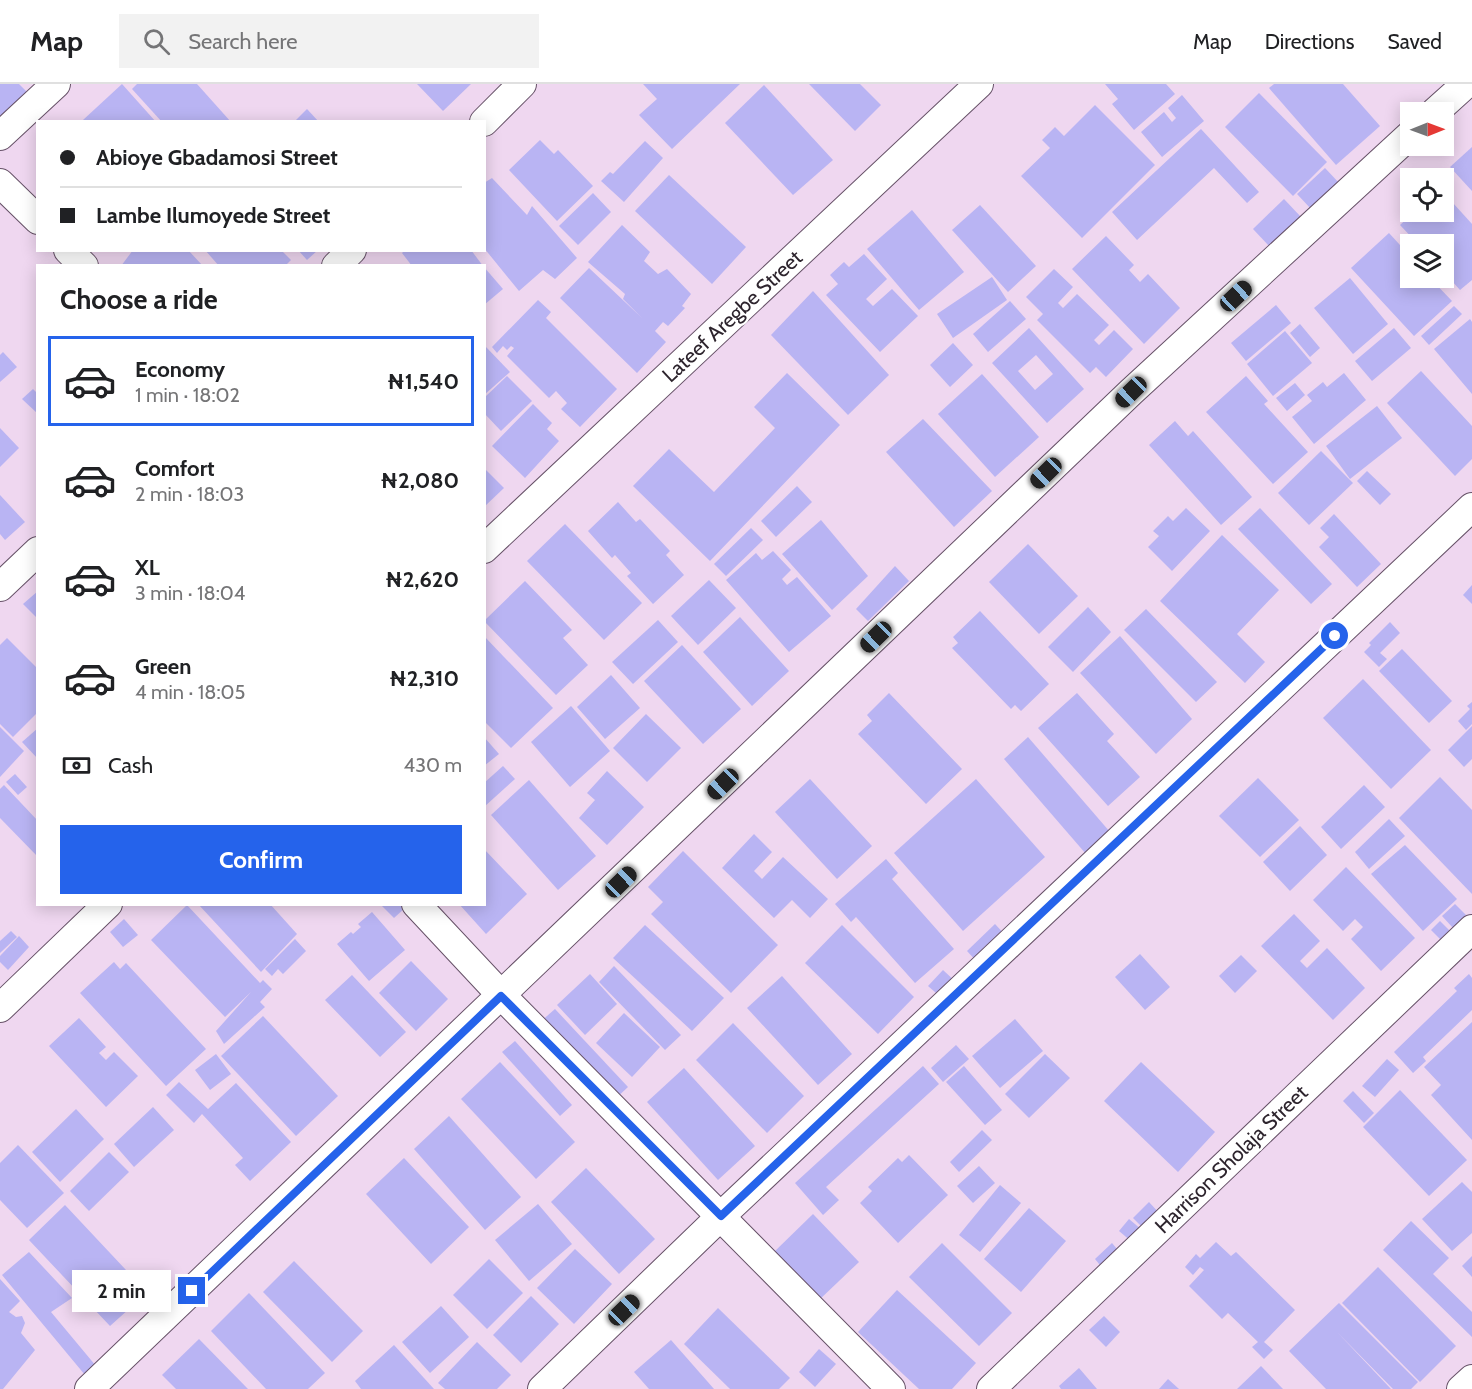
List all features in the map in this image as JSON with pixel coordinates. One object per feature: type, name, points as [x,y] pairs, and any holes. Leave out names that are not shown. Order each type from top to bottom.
[{"type":"street","points":[[0,136],[56,84]]},
{"type":"street","points":[[486,120],[522,84]]},
{"type":"street","name":"Lateef Aregbe Street","points":[[486,547],[979,84]]},
{"type":"street","points":[[1446,102],[1466,84]]},
{"type":"street","points":[[89,1389],[1131,392],[1400,144]]},
{"type":"street","points":[[0,183],[36,218]]},
{"type":"street","points":[[71,252],[82,264]]},
{"type":"street","points":[[338,264],[350,252]]},
{"type":"street","points":[[543,1389],[721,1216],[1472,507]]},
{"type":"street","points":[[0,587],[36,553]]},
{"type":"street","points":[[0,1008],[106,906]]},
{"type":"street","points":[[418,906],[501,996],[891,1389]]},
{"type":"street","name":"Harrison Sholaja Street","points":[[991,1389],[1472,928]]},
{"type":"street","points":[[1461,1389],[1472,1379]]},
{"type":"building","points":[[0,84],[19,84],[27,92],[0,119]]},
{"type":"building","points":[[122,84],[154,120],[83,120]]},
{"type":"building","points":[[137,84],[197,84],[229,120],[160,120],[132,89]]},
{"type":"building","points":[[417,84],[471,84],[443,111]]},
{"type":"building","points":[[643,84],[740,84],[672,149],[639,115],[657,99]]},
{"type":"building","points":[[809,84],[860,84],[881,105],[855,131]]},
{"type":"building","points":[[1105,84],[1166,84],[1175,94],[1134,130],[1112,104],[1118,99]]},
{"type":"building","points":[[1274,84],[1343,84],[1380,126],[1336,165],[1269,88]]},
{"type":"building","points":[[764,85],[833,160],[793,195],[725,123]]},
{"type":"building","points":[[1259,93],[1327,162],[1293,196],[1225,127]]},
{"type":"building","points":[[1182,95],[1204,121],[1162,157],[1141,132],[1164,112],[1172,122],[1176,118],[1168,108]]},
{"type":"building","points":[[1095,105],[1155,165],[1082,238],[1021,176],[1050,148],[1042,140],[1055,127],[1064,136]]},
{"type":"building","points":[[307,109],[317,120],[296,120]]},
{"type":"building","points":[[1201,129],[1259,192],[1247,203],[1214,168],[1137,240],[1112,212]]},
{"type":"building","points":[[540,140],[554,154],[558,150],[593,186],[557,221],[509,170]]},
{"type":"building","points":[[645,141],[663,158],[624,202],[601,181],[610,172],[613,174]]},
{"type":"building","points":[[1472,147],[1472,191],[1454,171],[1454,168],[1450,167]]},
{"type":"building","points":[[1325,168],[1340,184],[1312,210],[1297,194]]},
{"type":"building","points":[[669,175],[746,247],[712,284],[635,211]]},
{"type":"building","points":[[492,178],[527,215],[532,206],[577,258],[555,279],[543,270],[519,291],[486,250],[486,182]]},
{"type":"building","points":[[593,193],[611,212],[578,245],[559,226]]},
{"type":"building","points":[[1284,199],[1301,217],[1269,246],[1253,229]]},
{"type":"building","points":[[1454,204],[1472,224],[1472,280],[1460,290],[1454,283],[1454,234],[1409,234],[1400,225],[1403,222],[1454,222]]},
{"type":"building","points":[[980,205],[1036,266],[1008,292],[952,230]]},
{"type":"building","points":[[912,210],[964,272],[919,310],[867,249]]},
{"type":"building","points":[[622,225],[650,252],[644,261],[658,274],[667,269],[691,294],[682,306],[685,308],[668,326],[663,322],[655,331],[666,342],[637,373],[560,298],[589,268],[642,318],[623,299],[625,294],[588,262]]},
{"type":"building","points":[[1389,233],[1400,245],[1400,288],[1440,288],[1452,301],[1414,336],[1351,268]]},
{"type":"building","points":[[1106,236],[1134,265],[1129,270],[1140,282],[1148,274],[1180,308],[1144,344],[1072,269]]},
{"type":"building","points":[[132,252],[190,252],[201,264],[122,264]]},
{"type":"building","points":[[207,252],[283,252],[291,260],[287,264],[217,264]]},
{"type":"building","points":[[300,252],[316,252],[307,260]]},
{"type":"building","points":[[472,252],[482,264],[410,264],[402,253]]},
{"type":"building","points":[[864,254],[887,279],[866,299],[873,306],[892,289],[918,316],[880,352],[826,295],[838,284],[830,275],[844,262],[849,267]]},
{"type":"building","points":[[486,269],[503,289],[486,303]]},
{"type":"building","points":[[1054,269],[1073,287],[1058,303],[1063,308],[1077,294],[1109,325],[1094,340],[1099,345],[1114,330],[1133,349],[1106,377],[1096,367],[1090,373],[1037,320],[1043,314],[1026,297]]},
{"type":"building","points":[[992,277],[1007,300],[953,338],[937,314]]},
{"type":"building","points":[[1350,278],[1388,324],[1353,354],[1314,308]]},
{"type":"building","points":[[813,291],[889,375],[848,415],[771,335]]},
{"type":"building","points":[[538,300],[551,312],[546,318],[617,389],[580,427],[561,409],[567,403],[556,391],[549,398],[507,356],[514,348],[511,346],[507,350],[503,346],[497,353],[492,347]]},
{"type":"building","points":[[1010,301],[1026,319],[988,352],[973,334]]},
{"type":"building","points":[[1276,305],[1291,323],[1246,361],[1231,343]]},
{"type":"building","points":[[1454,306],[1462,314],[1429,345],[1421,336]]},
{"type":"building","points":[[1470,319],[1472,322],[1472,394],[1434,349]]},
{"type":"building","points":[[1300,324],[1320,348],[1310,357],[1290,333]]},
{"type":"building","points":[[1029,328],[1084,389],[1047,423],[992,363]],"holes":[[[1036,355],[1053,374],[1035,390],[1018,371]]]},
{"type":"building","points":[[1394,328],[1411,348],[1372,381],[1355,361]]},
{"type":"building","points":[[1285,331],[1312,363],[1273,396],[1247,364]]},
{"type":"building","points":[[953,343],[973,365],[950,387],[930,365]]},
{"type":"building","points":[[486,347],[510,372],[486,393]]},
{"type":"building","points":[[3,352],[17,367],[0,382],[0,355]]},
{"type":"building","points":[[1421,371],[1472,426],[1472,459],[1455,476],[1387,403]]},
{"type":"building","points":[[787,373],[840,425],[710,561],[633,486],[669,449],[714,492],[775,428],[754,407]]},
{"type":"building","points":[[1344,373],[1366,400],[1314,444],[1292,417],[1312,401],[1307,395],[1323,382],[1327,387]]},
{"type":"building","points":[[982,374],[1039,437],[995,477],[938,414]]},
{"type":"building","points":[[507,376],[532,401],[501,431],[486,415],[486,396]]},
{"type":"building","points":[[1246,376],[1268,401],[1264,404],[1308,452],[1273,484],[1206,412]]},
{"type":"building","points":[[1295,383],[1305,395],[1287,411],[1276,398]]},
{"type":"building","points":[[33,389],[36,392],[36,412],[22,399]]},
{"type":"building","points":[[533,404],[552,423],[547,429],[559,441],[525,478],[492,446]]},
{"type":"building","points":[[1377,406],[1402,438],[1350,479],[1326,446]]},
{"type":"building","points":[[923,419],[992,491],[954,527],[886,452]]},
{"type":"building","points":[[1175,421],[1188,436],[1193,431],[1252,497],[1221,525],[1149,445]]},
{"type":"building","points":[[0,428],[19,448],[0,467]]},
{"type":"building","points":[[1321,451],[1353,483],[1309,525],[1278,493]]},
{"type":"building","points":[[486,470],[504,488],[486,505]]},
{"type":"building","points":[[1367,471],[1391,494],[1380,505],[1357,481]]},
{"type":"building","points":[[797,486],[812,502],[776,537],[761,521]]},
{"type":"building","points":[[0,495],[25,522],[5,540],[0,534]]},
{"type":"building","points":[[618,502],[636,522],[640,519],[670,551],[666,555],[684,575],[653,604],[627,576],[631,573],[615,555],[612,558],[588,531]]},
{"type":"building","points":[[1186,508],[1210,531],[1172,571],[1148,547],[1159,536],[1153,531],[1168,516],[1173,521]]},
{"type":"building","points":[[1260,508],[1332,584],[1311,604],[1238,529]]},
{"type":"building","points":[[1334,514],[1381,564],[1357,587],[1319,547],[1329,537],[1320,528]]},
{"type":"building","points":[[821,520],[868,576],[832,610],[782,554]]},
{"type":"building","points":[[565,524],[642,603],[604,640],[527,561]]},
{"type":"building","points":[[751,528],[763,540],[726,576],[714,564]]},
{"type":"building","points":[[1222,535],[1279,590],[1237,634],[1265,662],[1245,683],[1160,601]]},
{"type":"building","points":[[1028,544],[1078,596],[1039,634],[989,582]]},
{"type":"building","points":[[773,551],[791,570],[782,579],[787,585],[797,577],[831,616],[789,652],[726,580],[756,553],[762,560]]},
{"type":"building","points":[[895,566],[909,581],[868,621],[856,609]]},
{"type":"building","points":[[709,580],[736,608],[698,645],[671,616]]},
{"type":"building","points":[[525,581],[572,630],[563,638],[588,665],[556,695],[486,623],[486,619]]},
{"type":"building","points":[[1472,585],[1472,604],[1463,595]]},
{"type":"building","points":[[36,593],[36,617],[23,604]]},
{"type":"building","points":[[1088,607],[1111,632],[1073,672],[1048,647]]},
{"type":"building","points":[[1146,609],[1217,682],[1196,702],[1124,630]]},
{"type":"building","points":[[980,611],[1049,684],[1021,711],[1015,705],[1011,709],[952,648],[958,643],[953,637]]},
{"type":"building","points":[[740,617],[789,671],[752,706],[703,652]]},
{"type":"building","points":[[658,620],[678,642],[633,684],[612,662]]},
{"type":"building","points":[[1390,622],[1400,633],[1380,653],[1387,659],[1379,667],[1364,652],[1371,645],[1369,643]]},
{"type":"building","points":[[1120,636],[1192,719],[1156,754],[1080,673]]},
{"type":"building","points":[[7,638],[36,667],[36,714],[13,737],[0,724],[0,645]]},
{"type":"building","points":[[486,638],[553,708],[511,748],[486,723]]},
{"type":"building","points":[[682,645],[741,709],[703,744],[644,681]]},
{"type":"building","points":[[1402,649],[1452,701],[1429,723],[1379,671]]},
{"type":"building","points":[[611,675],[640,708],[605,739],[577,707]]},
{"type":"building","points":[[1363,679],[1431,750],[1391,789],[1323,718]]},
{"type":"building","points":[[889,693],[962,769],[926,804],[858,734],[872,721],[867,715]]},
{"type":"building","points":[[1077,693],[1114,734],[1107,741],[1140,777],[1108,806],[1038,728]]},
{"type":"building","points":[[1472,702],[1472,724],[1466,730],[1458,721],[1470,709],[1467,706]]},
{"type":"building","points":[[571,706],[610,751],[570,787],[531,742]]},
{"type":"building","points":[[646,714],[681,748],[647,782],[613,748]]},
{"type":"building","points":[[1472,726],[1472,759],[1464,767],[1448,750]]},
{"type":"building","points":[[0,727],[24,751],[0,777]]},
{"type":"building","points":[[36,730],[36,757],[22,742]]},
{"type":"building","points":[[1028,737],[1110,832],[1086,854],[1004,759]]},
{"type":"building","points":[[486,739],[499,754],[486,764]]},
{"type":"building","points":[[503,766],[515,779],[486,805],[486,781]]},
{"type":"building","points":[[607,771],[644,807],[607,845],[579,818],[595,800],[587,793]]},
{"type":"building","points":[[15,774],[27,787],[18,795],[6,782]]},
{"type":"building","points":[[1440,777],[1472,810],[1472,894],[1399,818]]},
{"type":"building","points":[[1258,778],[1299,820],[1260,857],[1219,816]]},
{"type":"building","points":[[810,779],[872,846],[837,879],[775,812]]},
{"type":"building","points":[[976,779],[1045,857],[963,931],[894,853]]},
{"type":"building","points":[[529,780],[596,856],[558,890],[491,815]]},
{"type":"building","points":[[4,785],[36,819],[36,855],[0,818],[0,789]]},
{"type":"building","points":[[1364,785],[1385,807],[1341,849],[1321,827]]},
{"type":"building","points":[[1389,819],[1405,836],[1369,869],[1355,852]]},
{"type":"building","points":[[1300,826],[1327,855],[1290,891],[1263,862]]},
{"type":"building","points":[[754,834],[772,852],[754,871],[762,879],[783,857],[828,899],[810,918],[792,900],[774,918],[722,868]]},
{"type":"building","points":[[1405,845],[1457,899],[1423,931],[1371,874]]},
{"type":"building","points":[[486,851],[527,894],[486,934],[461,906],[486,906]]},
{"type":"building","points":[[683,851],[778,945],[731,993],[651,914],[663,902],[648,887]]},
{"type":"building","points":[[886,859],[898,873],[892,879],[954,949],[915,983],[856,917],[851,922],[835,904]]},
{"type":"building","points":[[1346,867],[1415,938],[1381,971],[1351,939],[1363,927],[1355,919],[1343,931],[1313,900]]},
{"type":"building","points":[[1455,904],[1466,915],[1453,928],[1442,916]]},
{"type":"building","points":[[188,906],[260,983],[263,980],[272,989],[260,1002],[265,1007],[224,1044],[216,1031],[251,992],[225,1017],[151,940]]},
{"type":"building","points":[[200,906],[272,906],[297,934],[261,972]]},
{"type":"building","points":[[382,906],[404,906],[405,908],[394,918]]},
{"type":"building","points":[[372,912],[405,950],[369,981],[337,944],[361,927],[358,924]]},
{"type":"building","points":[[1294,914],[1320,941],[1300,961],[1307,968],[1327,948],[1365,988],[1333,1020],[1261,946]]},
{"type":"building","points":[[124,919],[138,935],[123,947],[110,932]]},
{"type":"building","points":[[1440,921],[1452,933],[1443,942],[1431,930]]},
{"type":"building","points":[[995,924],[1007,937],[979,964],[967,951]]},
{"type":"building","points":[[645,925],[724,998],[692,1031],[613,958]]},
{"type":"building","points":[[842,925],[914,997],[878,1034],[805,963]]},
{"type":"building","points":[[11,931],[17,937],[0,953],[0,941]]},
{"type":"building","points":[[19,936],[29,947],[8,970],[0,962],[0,956]]},
{"type":"building","points":[[295,939],[306,951],[283,974],[278,969],[272,976],[265,969]]},
{"type":"building","points":[[1140,954],[1170,987],[1145,1010],[1115,977]]},
{"type":"building","points":[[1241,955],[1257,971],[1235,993],[1219,976]]},
{"type":"building","points":[[411,961],[448,999],[416,1031],[379,993]]},
{"type":"building","points":[[114,962],[120,969],[126,963],[206,1049],[166,1086],[80,993]]},
{"type":"building","points":[[614,966],[681,1035],[665,1050],[599,982]]},
{"type":"building","points":[[943,970],[957,983],[943,999],[928,986]]},
{"type":"building","points":[[590,974],[617,1004],[585,1035],[557,1005]]},
{"type":"building","points":[[1469,974],[1472,978],[1472,1010],[1423,1057],[1426,1061],[1413,1073],[1394,1052],[1457,991],[1454,988]]},
{"type":"building","points":[[352,975],[406,1032],[380,1057],[325,1000]]},
{"type":"building","points":[[782,976],[852,1054],[818,1085],[747,1008]]},
{"type":"building","points":[[555,1009],[628,1087],[613,1101],[539,1023]]},
{"type":"building","points":[[624,1013],[660,1047],[632,1077],[596,1043]]},
{"type":"building","points":[[263,1016],[338,1096],[296,1136],[221,1056]]},
{"type":"building","points":[[79,1018],[106,1047],[99,1053],[106,1060],[114,1052],[138,1076],[106,1107],[49,1046]]},
{"type":"building","points":[[1015,1019],[1043,1051],[1000,1088],[972,1056]]},
{"type":"building","points":[[1472,1022],[1472,1140],[1431,1095],[1441,1085],[1424,1067]]},
{"type":"building","points":[[733,1023],[804,1096],[767,1133],[696,1060]]},
{"type":"building","points":[[515,1041],[572,1105],[560,1116],[502,1052]]},
{"type":"building","points":[[956,1045],[969,1059],[943,1082],[931,1068]]},
{"type":"building","points":[[216,1054],[231,1074],[210,1090],[195,1070]]},
{"type":"building","points":[[1045,1054],[1070,1078],[1029,1118],[1005,1094]]},
{"type":"building","points":[[1387,1059],[1399,1070],[1375,1097],[1362,1086]]},
{"type":"building","points":[[500,1062],[575,1142],[536,1179],[461,1099]]},
{"type":"building","points":[[1141,1062],[1215,1132],[1178,1172],[1104,1101]]},
{"type":"building","points":[[923,1066],[939,1084],[826,1187],[839,1200],[823,1215],[795,1183]]},
{"type":"building","points":[[964,1066],[1002,1110],[985,1125],[946,1082]]},
{"type":"building","points":[[684,1068],[755,1146],[718,1180],[647,1102]]},
{"type":"building","points":[[179,1082],[208,1109],[236,1083],[291,1142],[250,1181],[235,1165],[243,1158],[202,1114],[194,1123],[166,1095]]},
{"type":"building","points":[[1400,1090],[1467,1160],[1429,1196],[1363,1127]]},
{"type":"building","points":[[1353,1091],[1374,1113],[1364,1123],[1343,1101]]},
{"type":"building","points":[[153,1107],[174,1130],[134,1167],[114,1144]]},
{"type":"building","points":[[76,1109],[104,1139],[60,1182],[32,1152]]},
{"type":"building","points":[[449,1116],[521,1197],[485,1230],[414,1149]]},
{"type":"building","points":[[982,1130],[992,1140],[959,1172],[950,1162]]},
{"type":"building","points":[[18,1145],[64,1193],[27,1228],[0,1200],[0,1163]]},
{"type":"building","points":[[109,1152],[129,1172],[89,1211],[70,1191]]},
{"type":"building","points":[[909,1155],[948,1195],[898,1243],[860,1203],[872,1191],[868,1187],[898,1158],[902,1162]]},
{"type":"building","points":[[404,1158],[469,1227],[431,1264],[366,1194]]},
{"type":"building","points":[[979,1166],[995,1183],[973,1203],[957,1186]]},
{"type":"building","points":[[586,1168],[655,1239],[619,1274],[551,1202]]},
{"type":"building","points":[[1462,1182],[1472,1192],[1472,1233],[1452,1251],[1422,1219]]},
{"type":"building","points":[[1000,1185],[1021,1203],[980,1252],[959,1235]]},
{"type":"building","points":[[1149,1202],[1160,1214],[1144,1229],[1133,1218]]},
{"type":"building","points":[[538,1204],[572,1244],[529,1281],[495,1240]]},
{"type":"building","points":[[65,1205],[141,1286],[124,1303],[129,1309],[110,1326],[29,1240]]},
{"type":"building","points":[[1029,1208],[1066,1241],[1021,1292],[984,1259]]},
{"type":"building","points":[[813,1214],[859,1262],[818,1301],[773,1253]]},
{"type":"building","points":[[1129,1219],[1142,1230],[1132,1242],[1119,1231]]},
{"type":"building","points":[[1411,1221],[1449,1258],[1433,1274],[1472,1312],[1472,1337],[1383,1250]]},
{"type":"building","points":[[1216,1242],[1231,1256],[1236,1252],[1295,1310],[1264,1342],[1273,1350],[1264,1359],[1252,1347],[1258,1342],[1228,1313],[1222,1319],[1189,1286],[1204,1270],[1200,1267],[1193,1275],[1185,1267],[1196,1254],[1200,1258]]},
{"type":"building","points":[[942,1243],[1012,1313],[979,1346],[909,1277]]},
{"type":"building","points":[[1112,1243],[1122,1255],[1104,1270],[1095,1259]]},
{"type":"building","points":[[575,1249],[612,1284],[574,1324],[537,1288]]},
{"type":"building","points":[[29,1252],[72,1298],[51,1312],[96,1366],[85,1375],[2,1275]]},
{"type":"building","points":[[1472,1256],[1472,1277],[1462,1266]]},
{"type":"building","points":[[489,1259],[523,1293],[487,1329],[453,1295]]},
{"type":"building","points":[[294,1261],[363,1331],[332,1362],[263,1292]]},
{"type":"building","points":[[1378,1267],[1456,1346],[1420,1382],[1342,1303]]},
{"type":"building","points":[[0,1279],[20,1301],[9,1312],[16,1317],[22,1316],[25,1323],[21,1333],[35,1350],[3,1389],[0,1389]]},
{"type":"building","points":[[897,1290],[976,1363],[952,1389],[919,1389],[858,1332]]},
{"type":"building","points":[[249,1293],[325,1373],[308,1389],[266,1389],[211,1331]]},
{"type":"building","points":[[531,1296],[559,1324],[521,1363],[493,1335]]},
{"type":"building","points":[[1339,1303],[1418,1382],[1411,1389],[1393,1389],[1337,1332],[1391,1389],[1326,1389],[1289,1351]]},
{"type":"building","points":[[441,1306],[469,1337],[430,1373],[402,1342]]},
{"type":"building","points":[[718,1308],[790,1378],[779,1389],[730,1389],[684,1344]]},
{"type":"building","points":[[1104,1316],[1120,1332],[1106,1347],[1089,1330]]},
{"type":"building","points":[[199,1339],[248,1389],[176,1389],[162,1375]]},
{"type":"building","points":[[671,1340],[714,1389],[649,1389],[634,1372]]},
{"type":"building","points":[[477,1342],[511,1375],[497,1389],[445,1389],[438,1383]]},
{"type":"building","points":[[394,1345],[434,1389],[361,1389],[355,1381]]},
{"type":"building","points":[[819,1349],[836,1364],[815,1387],[799,1372]]},
{"type":"building","points":[[1261,1366],[1283,1389],[1237,1389]]},
{"type":"building","points":[[1079,1368],[1097,1389],[1061,1389],[1059,1386]]},
{"type":"building","points":[[1168,1379],[1179,1389],[1159,1389]]},
{"type":"route","points":[[192,1291],[501,996],[721,1216],[1335,636]]}]
